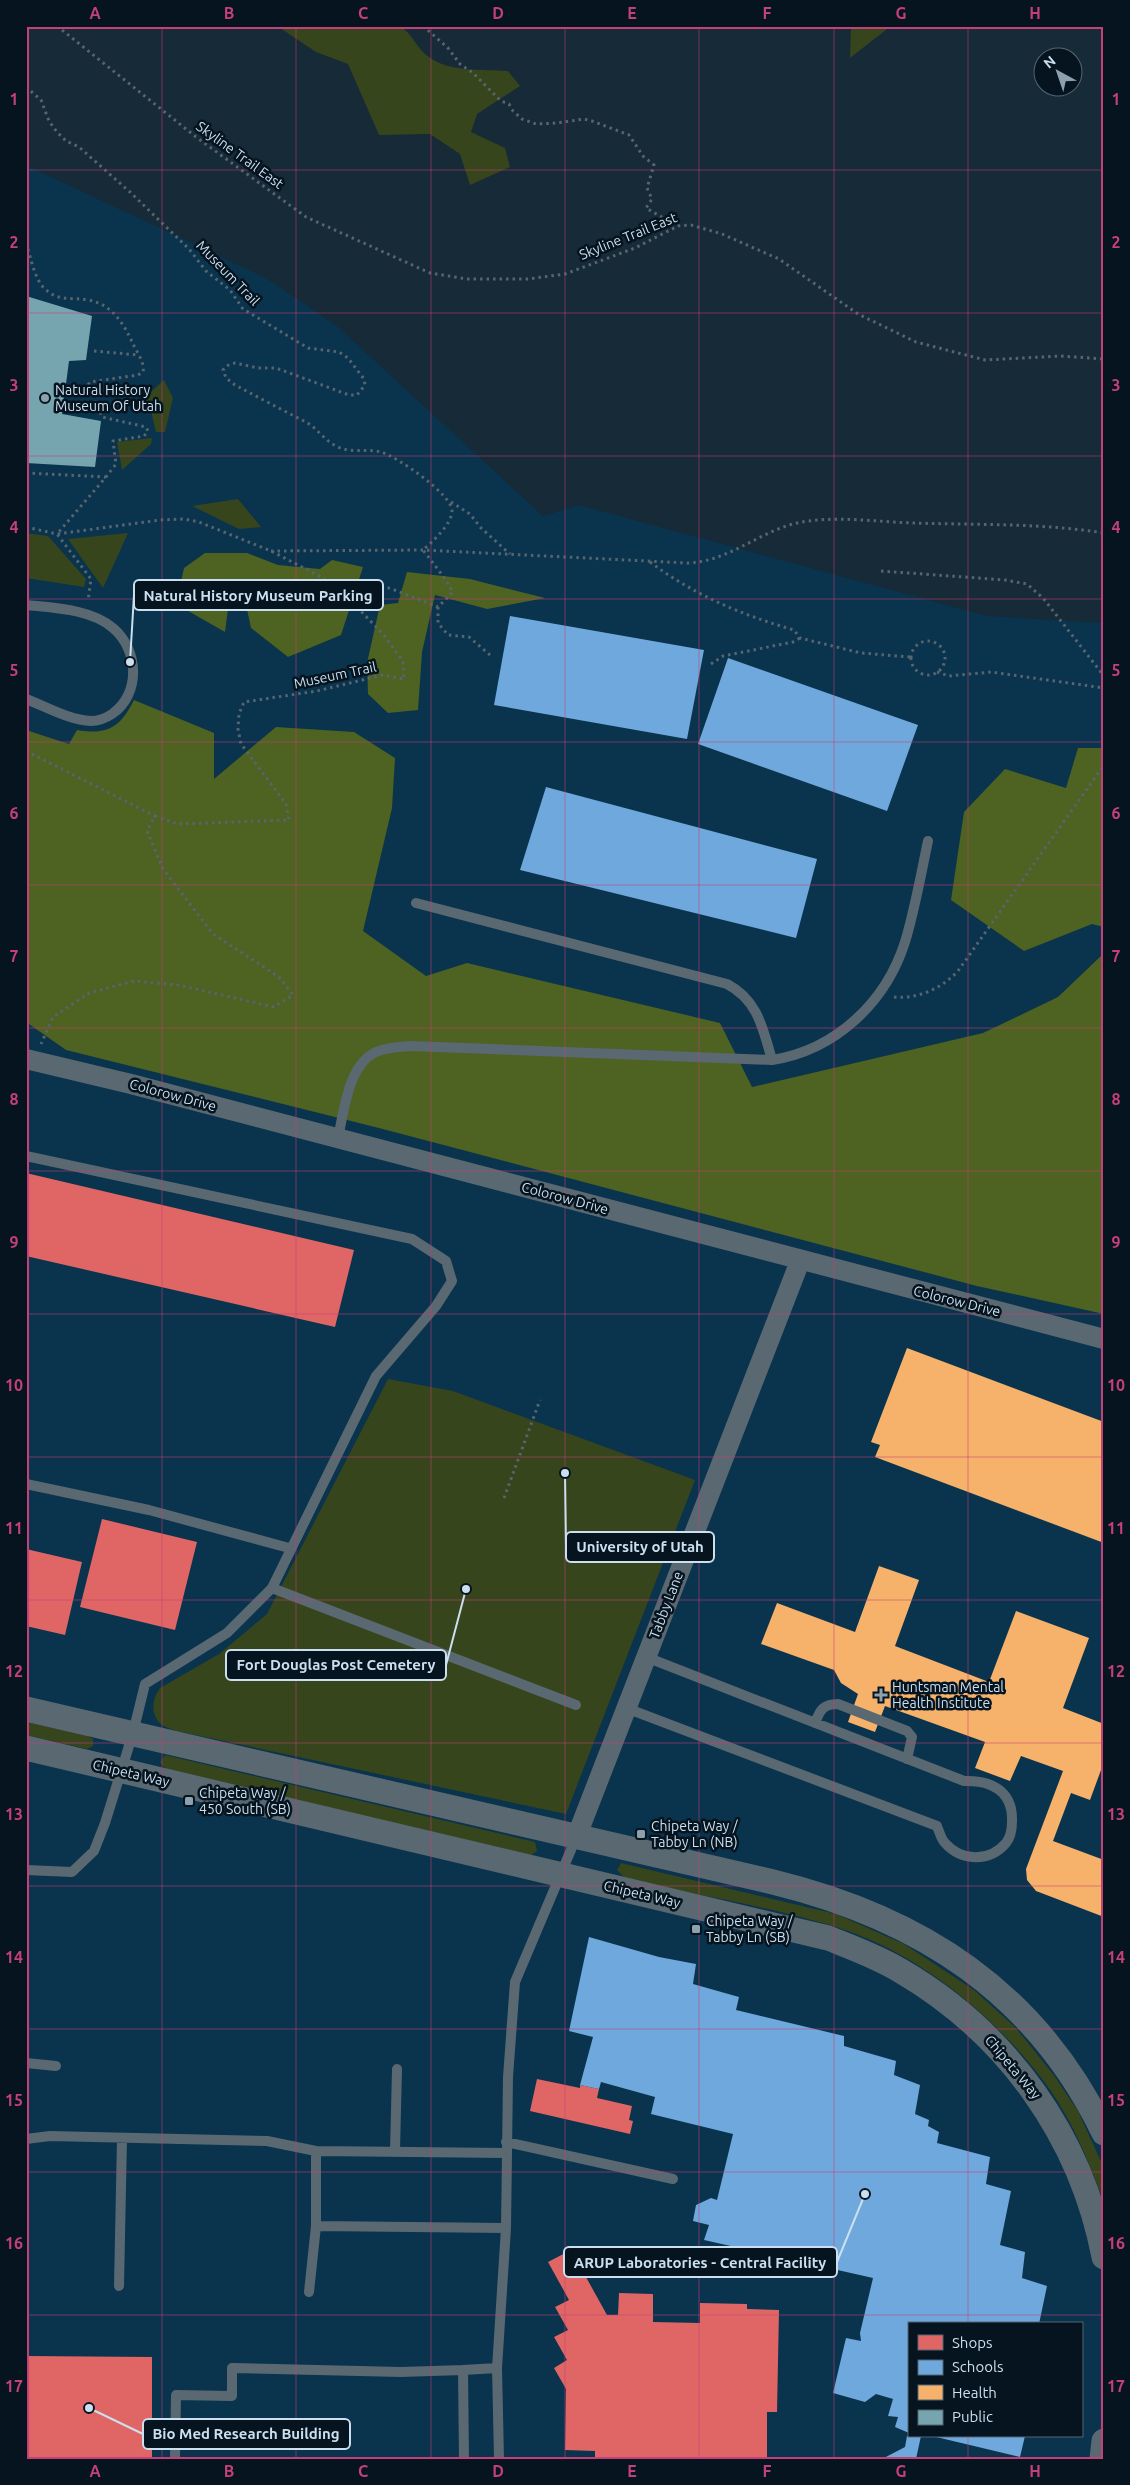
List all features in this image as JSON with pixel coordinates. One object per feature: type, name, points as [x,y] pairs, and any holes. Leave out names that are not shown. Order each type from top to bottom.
[{"type":"street","name":"Colorow Drive","points":[[29,1060],[338,1138],[800,1261],[1104,1339]]},
{"type":"street","name":"Tabby Lane","points":[[576,1838],[800,1261]]},
{"type":"street","points":[[26,1709],[808,1891],[880,1916],[912,1932],[975,1973],[1030,2023],[1075,2082],[1104,2133]]},
{"type":"street","name":"Chipeta Way","points":[[26,1748],[828,1938],[900,1970],[933,1991],[965,2015],[992,2041],[1040,2100],[1074,2163],[1090,2200],[1104,2256]]},
{"type":"street","points":[[1102,2459],[1104,2441]]},
{"type":"lane","points":[[26,605],[86,614],[114,629],[125,643],[133,659],[131,692],[119,709],[107,717],[93,721],[75,718],[26,699]]},
{"type":"lane","points":[[338,1138],[348,1093],[359,1067],[367,1058],[387,1048],[411,1046],[772,1060],[793,1057],[841,1032],[860,1017],[878,995],[896,964],[905,942],[928,841]]},
{"type":"lane","points":[[416,903],[727,984],[745,996],[754,1006],[762,1022],[772,1060]]},
{"type":"lane","points":[[26,1156],[412,1239],[446,1261],[452,1281],[436,1306],[376,1376],[289,1548],[272,1588],[227,1632],[145,1684],[122,1770],[94,1851],[72,1872],[26,1870]]},
{"type":"lane","points":[[26,1484],[150,1510],[289,1548]]},
{"type":"lane","points":[[272,1588],[576,1705]]},
{"type":"lane","points":[[626,1708],[937,1826],[944,1842],[960,1855],[976,1858],[994,1854],[1006,1843],[1012,1831],[1013,1810],[1005,1795],[989,1783],[964,1781],[646,1657]]},
{"type":"lane","points":[[816,1723],[823,1707],[829,1704],[838,1704],[907,1731],[912,1738],[907,1759]]},
{"type":"lane","points":[[500,2459],[497,2368],[506,2228],[508,2077],[515,1982],[576,1838]]},
{"type":"lane","points":[[26,2063],[56,2066]]},
{"type":"lane","points":[[395,2151],[397,2069]]},
{"type":"lane","points":[[26,2139],[50,2136],[267,2141],[316,2150],[395,2151],[506,2148],[673,2179]]},
{"type":"lane","points":[[119,2286],[122,2138]]},
{"type":"lane","points":[[309,2292],[316,2226],[316,2150]]},
{"type":"lane","points":[[316,2226],[506,2228]]},
{"type":"lane","points":[[175,2459],[176,2395],[232,2396],[232,2368],[401,2372],[497,2368]]},
{"type":"lane","points":[[463,2370],[464,2459]]},
{"type":"path","name":"Skyline Trail East","points":[[57,26],[196,138],[306,217],[430,273],[466,279],[528,279],[565,274],[635,248],[678,226],[691,225],[722,234],[779,259],[858,314],[916,342],[985,360],[1061,356],[1104,359]]},
{"type":"path","points":[[423,26],[448,48],[460,64],[473,73],[501,101],[509,104],[513,111],[522,119],[536,124],[584,119],[629,135],[643,156],[654,165],[647,188],[652,199],[646,208],[678,226]]},
{"type":"path","name":"Museum Trail","points":[[26,87],[42,100],[48,122],[57,132],[66,141],[79,147],[190,249],[206,271],[230,290],[242,309],[308,348],[339,352],[348,358],[364,379],[365,386],[357,395],[349,395],[276,368],[258,368],[235,363],[226,366],[223,370],[226,378],[235,385],[307,423],[336,446],[350,450],[372,451],[389,456],[439,490],[451,502]]},
{"type":"path","points":[[26,243],[28,256],[44,289],[60,298],[88,300],[106,307],[120,319],[144,366],[142,374],[90,382],[88,385],[102,417],[146,427],[148,431],[144,436],[113,441],[116,464],[57,534]]},
{"type":"path","points":[[94,351],[139,355]]},
{"type":"path","points":[[26,472],[106,477]]},
{"type":"path","points":[[423,550],[441,532],[453,512],[451,502]]},
{"type":"path","points":[[451,502],[470,514],[481,528],[510,555]]},
{"type":"path","points":[[26,528],[57,534],[184,519],[200,522],[271,551],[323,578],[348,598]]},
{"type":"path","points":[[271,551],[423,550],[650,562],[697,562],[729,553],[796,524],[829,520],[1020,526],[1104,533]]},
{"type":"path","points":[[57,534],[91,579],[86,614]]},
{"type":"path","points":[[423,550],[453,592],[438,608],[438,623],[448,635],[469,637],[490,655]]},
{"type":"path","points":[[650,562],[680,584],[718,604],[794,630],[800,638],[861,653],[910,657]]},
{"type":"path","points":[[881,571],[1005,580],[1027,584],[1043,598],[1104,676]]},
{"type":"path","points":[[348,598],[349,590],[366,581],[392,589],[438,608]]},
{"type":"path","name":"Museum Trail","points":[[155,816],[178,824],[289,820],[286,804],[241,744],[238,729],[239,714],[244,702],[317,691],[383,675],[404,679],[403,661],[383,634],[348,598]]},
{"type":"path","points":[[711,664],[723,656],[793,642],[800,638]]},
{"type":"path","points":[[931,641],[944,651],[945,657],[941,668],[937,672],[927,675],[917,671],[911,662],[912,651],[919,643],[931,641]]},
{"type":"path","points":[[937,672],[949,676],[991,672],[1104,688]]},
{"type":"path","points":[[26,751],[155,816],[147,831],[163,869],[213,934],[279,977],[293,995],[274,1007],[178,985],[134,981],[89,993],[53,1017],[29,1060]]},
{"type":"path","points":[[878,995],[906,998],[919,996],[952,978],[1104,765]]},
{"type":"path","points":[[504,1498],[540,1400]]},
{"type":"shaded area","points":[[26,165],[266,278],[337,326],[543,516],[579,505],[987,616],[1104,623],[1104,2459],[26,2459]]},
{"type":"green space","points":[[277,26],[399,26],[407,32],[425,54],[443,64],[465,69],[508,71],[520,86],[477,114],[471,132],[505,148],[510,167],[470,185],[460,154],[430,134],[379,135],[348,64],[316,52]]},
{"type":"green space","points":[[851,26],[891,26],[850,58]]},
{"type":"green space","points":[[164,380],[173,398],[165,432],[156,432],[150,407],[142,400]]},
{"type":"green space","points":[[152,438],[151,444],[122,470],[117,442]]},
{"type":"green space","points":[[238,499],[261,527],[239,529],[192,506]]},
{"type":"green space","points":[[26,533],[48,536],[86,579],[84,587],[26,578]]},
{"type":"green space","points":[[128,533],[103,588],[68,539]]},
{"type":"green space","points":[[205,553],[247,553],[278,565],[320,569],[332,560],[363,567],[341,635],[288,657],[251,628],[242,586],[227,589],[228,609],[225,632],[176,604],[184,568]]},
{"type":"green space","points":[[407,572],[470,579],[545,598],[487,609],[435,595],[422,652],[418,710],[388,713],[368,694],[367,663],[380,605],[398,603]]},
{"type":"green space","points":[[134,700],[214,733],[214,779],[276,727],[354,732],[395,758],[392,808],[363,931],[426,976],[467,963],[720,1023],[752,1087],[983,1033],[1058,997],[1102,955],[1104,1314],[977,1286],[379,1128],[66,1050],[26,1022],[26,730],[69,744],[77,730],[105,730],[118,723],[129,710]]},
{"type":"green space","points":[[1078,748],[1104,748],[1104,927],[1092,924],[1024,951],[951,900],[964,812],[1005,769],[1066,788]]},
{"type":"green space","points":[[388,1379],[453,1391],[695,1480],[566,1814],[178,1731],[159,1723],[154,1714],[155,1698],[160,1688],[219,1654],[267,1614]]},
{"type":"green space","points":[[26,1722],[86,1735],[93,1739],[93,1746],[87,1749],[26,1735]]},
{"type":"green space","points":[[165,1755],[535,1842],[537,1851],[531,1855],[166,1770],[160,1762]]},
{"type":"green space","points":[[621,1863],[836,1914],[904,1944],[974,1990],[1016,2028],[1053,2074],[1078,2111],[1104,2168],[1104,2203],[1080,2143],[1048,2087],[1029,2062],[1007,2039],[959,1994],[905,1957],[848,1931],[764,1908],[624,1877],[617,1870]]},
{"type":"building: Shops","points":[[26,1173],[354,1250],[335,1327],[26,1256]]},
{"type":"building: Shops","points":[[102,1519],[197,1542],[175,1630],[80,1607]]},
{"type":"building: Shops","points":[[26,1549],[82,1562],[65,1635],[26,1626]]},
{"type":"building: Shops","points":[[537,2079],[580,2088],[580,2085],[599,2089],[597,2098],[632,2106],[629,2120],[633,2121],[630,2134],[530,2111]]},
{"type":"building: Shops","points":[[571,2250],[607,2315],[618,2315],[619,2293],[653,2294],[653,2322],[700,2323],[700,2303],[747,2304],[747,2309],[779,2310],[777,2412],[767,2412],[767,2459],[595,2459],[595,2451],[565,2450],[566,2389],[554,2368],[567,2360],[554,2337],[568,2330],[555,2307],[569,2300],[548,2262]]},
{"type":"building: Shops","points":[[26,2356],[152,2357],[152,2459],[26,2459]]},
{"type":"building: Schools","points":[[510,616],[704,650],[687,739],[494,705]]},
{"type":"building: Schools","points":[[728,658],[918,725],[887,811],[698,744]]},
{"type":"building: Schools","points":[[546,787],[817,859],[796,938],[520,870]]},
{"type":"building: Schools","points":[[589,1937],[659,1957],[696,1964],[693,1984],[739,1997],[736,2010],[844,2036],[844,2046],[896,2061],[894,2075],[920,2085],[915,2114],[929,2120],[928,2126],[939,2132],[937,2143],[990,2157],[986,2184],[1011,2191],[1000,2245],[1025,2252],[1022,2278],[1047,2286],[1039,2322],[908,2322],[908,2433],[895,2427],[898,2417],[888,2416],[893,2399],[876,2394],[865,2402],[833,2393],[846,2338],[861,2341],[860,2333],[873,2278],[704,2240],[709,2225],[693,2221],[696,2205],[711,2198],[717,2200],[733,2134],[651,2114],[655,2097],[601,2082],[599,2089],[580,2085],[593,2037],[569,2031]]},
{"type":"building: Schools","points":[[907,2436],[908,2438],[921,2438],[916,2459],[882,2459],[905,2447]]},
{"type":"building: Schools","points":[[940,2438],[1025,2438],[1020,2457]]},
{"type":"building: Health","points":[[907,1348],[1104,1422],[1104,1543],[875,1457],[880,1445],[871,1442]]},
{"type":"building: Health","points":[[879,1566],[919,1580],[895,1646],[989,1682],[1016,1611],[1089,1638],[1063,1708],[1104,1724],[1104,1771],[1101,1770],[1090,1800],[1071,1793],[1053,1841],[1104,1860],[1104,1917],[1036,1891],[1027,1880],[1026,1869],[1063,1771],[1021,1756],[1010,1781],[975,1768],[985,1742],[885,1706],[875,1732],[848,1722],[858,1694],[841,1683],[834,1670],[761,1644],[777,1603],[855,1632]]},
{"type":"building: Public","name":"Natural History Museum Of Utah","points":[[26,296],[92,316],[86,360],[69,361],[62,414],[101,421],[95,467],[26,463]]},
{"type":"place","name":"Natural History Museum Of Utah","points":[[45,398]]},
{"type":"place","name":"Natural History Museum Parking","points":[[130,662]]},
{"type":"place","name":"University of Utah","points":[[565,1473]]},
{"type":"place","name":"Fort Douglas Post Cemetery","points":[[466,1589]]},
{"type":"place","name":"Huntsman Mental Health Institute","points":[[881,1695]]},
{"type":"place","name":"Chipeta Way / 450 South (SB)","points":[[189,1801]]},
{"type":"place","name":"Chipeta Way / Tabby Ln (NB)","points":[[641,1834]]},
{"type":"place","name":"Chipeta Way / Tabby Ln (SB)","points":[[696,1929]]},
{"type":"place","name":"ARUP Laboratories - Central Facility","points":[[865,2194]]},
{"type":"place","name":"Bio Med Research Building","points":[[89,2408]]}]
